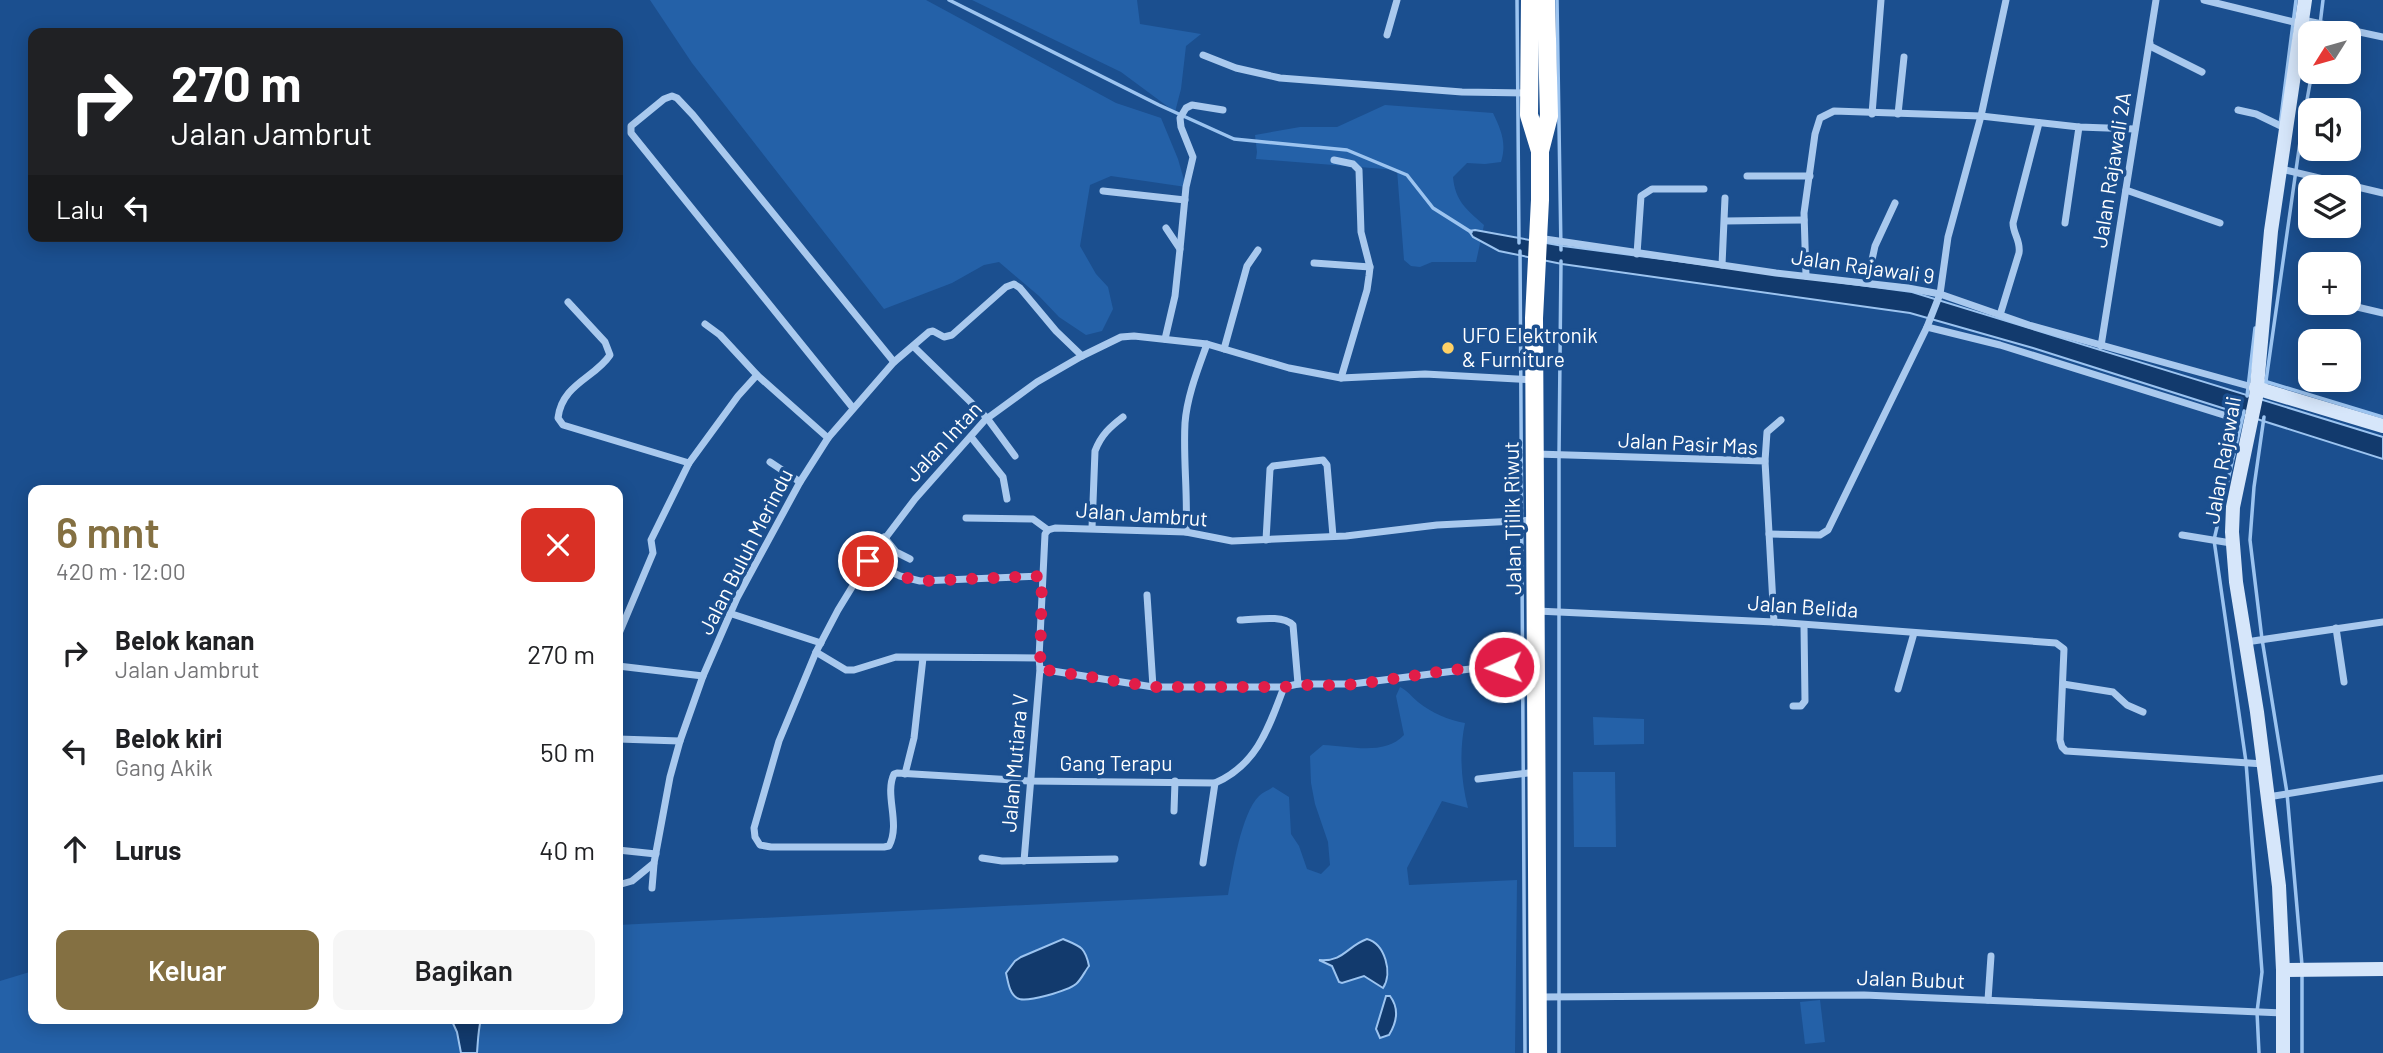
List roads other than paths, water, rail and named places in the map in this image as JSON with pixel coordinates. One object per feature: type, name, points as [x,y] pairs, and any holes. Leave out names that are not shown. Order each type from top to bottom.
[{"type":"highway","name":"Jalan Tjilik Riwut","points":[[1530,0],[1529,115],[1540,151]]},
{"type":"highway","name":"Jalan Tjilik Riwut","points":[[1538,1053],[1534,380],[1540,151],[1549,116],[1546,0]]},
{"type":"main road","name":"Jalan Rajawali","points":[[2302,21],[2305,0]]},
{"type":"main road","name":"Jalan Rajawali","points":[[2283,1053],[2279,886],[2231,543],[2233,507],[2256,393],[2271,231],[2291,171],[2286,129],[2298,49]]},
{"type":"main road","points":[[2256,393],[2383,426]]},
{"type":"main road","points":[[2283,970],[2383,969]]},
{"type":"street","points":[[1387,35],[1397,0]]},
{"type":"street","points":[[1872,114],[1881,0]]},
{"type":"street","points":[[1769,534],[1820,535],[1828,530],[1928,323],[1939,297],[1948,237],[1981,116],[2006,0]]},
{"type":"street","name":"Jalan Rajawali 2A","points":[[2101,346],[2157,0]]},
{"type":"street","points":[[2204,0],[2298,21]]},
{"type":"street","points":[[2361,32],[2383,37]]},
{"type":"street","points":[[2150,43],[2150,46],[2178,62],[2202,72]]},
{"type":"street","points":[[1203,55],[1237,68],[1280,78],[1462,92],[1530,93]]},
{"type":"street","points":[[1898,114],[1905,57]]},
{"type":"street","points":[[853,408],[631,133],[631,127],[664,99],[672,96],[677,98],[894,362]]},
{"type":"street","points":[[1165,339],[1175,296],[1185,200],[1193,157],[1181,127],[1182,115],[1192,105],[1223,110]]},
{"type":"street","points":[[2238,110],[2256,114],[2286,129]]},
{"type":"street","points":[[1806,276],[1804,220],[1815,134],[1820,118],[1833,111],[1981,116],[2079,127],[2135,129]]},
{"type":"street","points":[[2000,315],[2019,253],[2020,246],[2014,234],[2013,223],[2039,123]]},
{"type":"street","points":[[2065,223],[2079,127]]},
{"type":"street","points":[[1334,160],[1353,164],[1359,170],[1361,232],[1370,267],[1367,290],[1341,378]]},
{"type":"street","points":[[2291,171],[2383,193]]},
{"type":"street","points":[[1747,176],[1810,176]]},
{"type":"street","points":[[1637,254],[1641,195],[1652,189],[1704,189]]},
{"type":"street","points":[[2126,190],[2220,223]]},
{"type":"street","points":[[1103,191],[1185,200]]},
{"type":"street","points":[[1722,265],[1725,198]]},
{"type":"street","points":[[1867,283],[1875,246],[1895,203]]},
{"type":"street","points":[[1725,221],[1804,220]]},
{"type":"street","points":[[1166,229],[1180,249]]},
{"type":"street","points":[[1224,349],[1247,265],[1258,250]]},
{"type":"street","name":"Jalan Rajawali 9","points":[[1536,252],[1637,254],[1867,283],[1939,297],[2256,393]]},
{"type":"street","points":[[1314,263],[1370,267]]},
{"type":"street","name":"Jalan Buluh Merindu","points":[[652,888],[670,777],[703,676],[737,598],[800,482],[828,438],[894,362],[933,331],[944,337],[952,335],[1006,287],[1014,284],[1082,356]]},
{"type":"street","points":[[568,302],[605,342],[610,355],[579,381],[559,410],[558,418],[563,425],[689,463]]},
{"type":"street","points":[[2361,308],[2383,313]]},
{"type":"street","points":[[1928,323],[2231,417]]},
{"type":"street","points":[[705,324],[720,335],[757,376],[828,438]]},
{"type":"street","name":"Jalan Intan","points":[[894,774],[891,780],[894,819],[889,846],[771,847],[760,845],[755,837],[754,828],[779,741],[816,652],[868,561],[915,499],[987,418],[1037,382],[1121,337],[1207,344],[1289,368],[1341,378],[1425,374],[1534,380]]},
{"type":"street","points":[[1186,532],[1188,499],[1184,458],[1185,419],[1194,379],[1207,344]]},
{"type":"street","points":[[914,347],[987,418],[1015,456]]},
{"type":"street","points":[[623,624],[653,553],[651,540],[689,463],[738,396],[757,376]]},
{"type":"street","points":[[1092,528],[1096,451],[1099,440],[1123,417]]},
{"type":"street","points":[[1765,461],[1767,432],[1781,419]]},
{"type":"street","points":[[971,437],[1003,477],[1007,499]]},
{"type":"street","name":"Jalan Pasir Mas","points":[[1536,454],[1765,461],[1773,622]]},
{"type":"street","points":[[1266,540],[1270,469],[1273,466],[1323,460],[1327,465],[1332,536]]},
{"type":"street","points":[[770,462],[800,482]]},
{"type":"street","points":[[966,518],[1033,519],[1048,530]]},
{"type":"street","name":"Jalan Jambrut","points":[[1040,669],[1042,576],[1045,534],[1048,530],[1068,527],[1186,532],[1232,541],[1536,520]]},
{"type":"street","points":[[2182,535],[2231,543]]},
{"type":"street","points":[[884,537],[896,552],[910,559]]},
{"type":"street","points":[[868,561],[900,576],[920,581],[1042,576]]},
{"type":"street","points":[[1147,595],[1153,687]]},
{"type":"street","name":"Jalan Belida","points":[[1537,611],[1773,622],[2056,643],[2064,649],[2063,684]]},
{"type":"street","points":[[732,614],[821,643]]},
{"type":"street","points":[[1240,621],[1276,620],[1288,621],[1293,625],[1298,684]]},
{"type":"street","points":[[2246,642],[2383,622]]},
{"type":"street","points":[[1793,706],[1801,706],[1805,701],[1804,626]]},
{"type":"street","points":[[2336,628],[2344,682]]},
{"type":"street","points":[[1898,689],[1914,633]]},
{"type":"street","points":[[816,652],[846,670],[896,657],[1039,659]]},
{"type":"street","points":[[905,774],[914,738],[923,658]]},
{"type":"street","points":[[623,667],[703,676]]},
{"type":"street","points":[[1040,669],[1153,687],[1284,687],[1298,684],[1352,684],[1486,667],[1536,668]]},
{"type":"street","name":"Jalan Mutiara V","points":[[1024,860],[1040,669]]},
{"type":"street","points":[[2143,712],[2127,705],[2113,692],[2063,684],[2061,744],[2069,752],[2264,764]]},
{"type":"street","points":[[1203,863],[1215,783],[1246,764],[1266,734],[1284,687]]},
{"type":"street","points":[[623,738],[680,741]]},
{"type":"street","points":[[1478,779],[1537,772]]},
{"type":"street","name":"Gang Terapu","points":[[894,774],[1029,781],[1215,783]]},
{"type":"street","points":[[2268,797],[2383,778]]},
{"type":"street","points":[[1174,811],[1175,782]]},
{"type":"street","points":[[623,851],[656,854]]},
{"type":"street","points":[[982,858],[1115,859]]},
{"type":"street","points":[[623,884],[632,881],[654,863]]},
{"type":"street","points":[[1988,1000],[1991,956]]},
{"type":"street","name":"Jalan Bubut","points":[[1538,997],[1853,995],[2283,1013]]},
{"type":"waterway","points":[[949,0],[1159,105],[1234,139],[1347,150],[1407,175],[1433,208],[1471,232]]},
{"type":"waterway","points":[[1517,0],[1519,243]]},
{"type":"waterway","points":[[1557,0],[1561,250]]},
{"type":"waterway","points":[[2280,125],[2296,0]]},
{"type":"waterway","points":[[2320,21],[2323,0]]},
{"type":"waterway","points":[[2265,388],[2310,84]]},
{"type":"waterway","points":[[1520,251],[1525,1053]]},
{"type":"waterway","points":[[1559,1053],[1561,261]]},
{"type":"waterway","points":[[2247,396],[2255,328]]},
{"type":"waterway","points":[[2264,381],[2383,417]]},
{"type":"waterway","points":[[2244,411],[2214,540],[2246,762],[2262,972],[2257,1012],[2259,1053]]},
{"type":"waterway","points":[[2264,417],[2250,540],[2262,639],[2287,793],[2302,965]]},
{"type":"waterway","points":[[2302,972],[2302,1053]]},
{"type":"place","name":"UFO Elektronik & Furniture","points":[[1448,348]]}]
